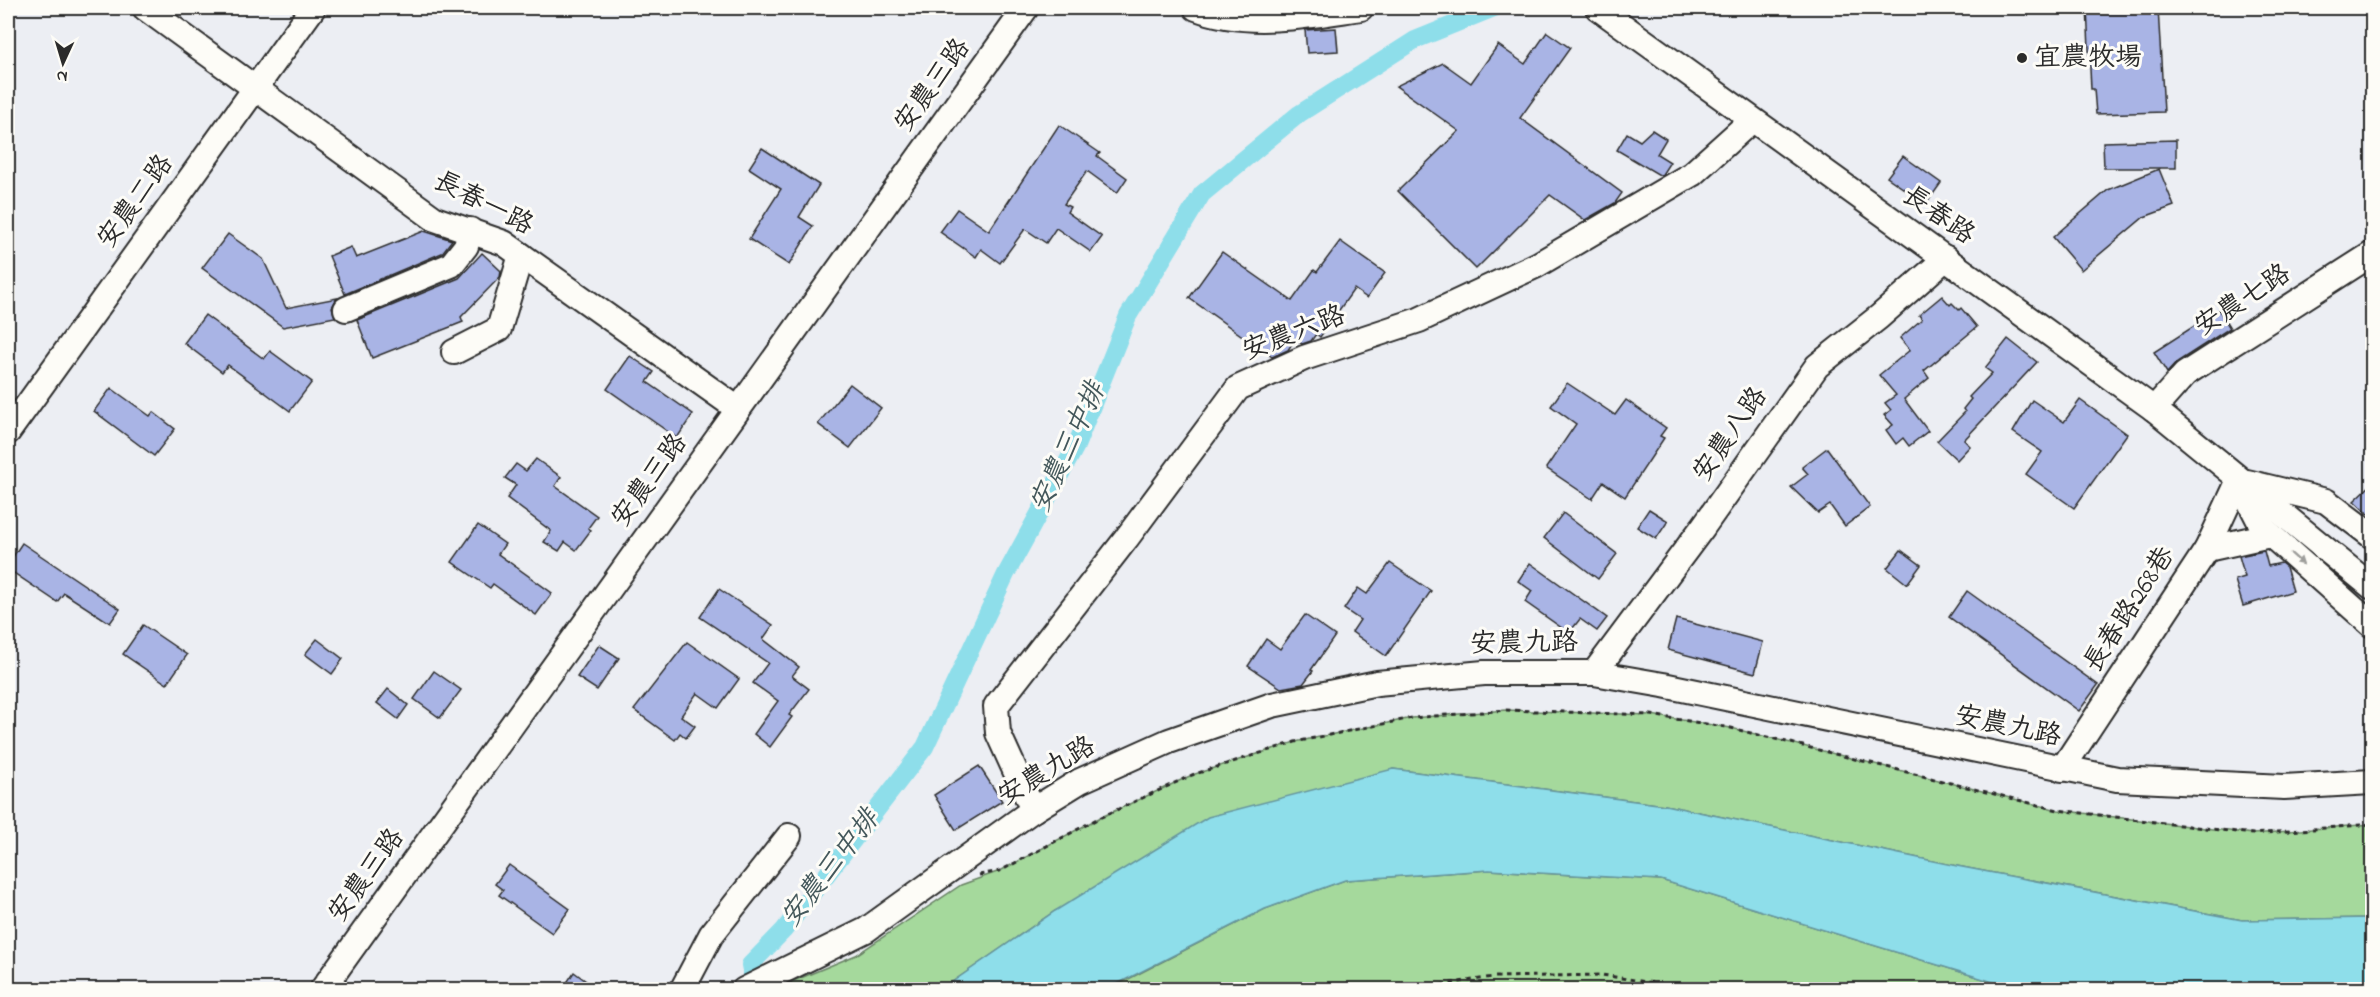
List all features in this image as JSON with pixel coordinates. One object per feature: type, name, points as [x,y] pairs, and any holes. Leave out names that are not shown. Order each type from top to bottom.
[{"type":"street","name":"長春一路","points":[[146,8],[435,219],[504,243],[738,409]]},
{"type":"street","name":"安農二路","points":[[8,432],[313,8]]},
{"type":"street","name":"安農三路","points":[[322,990],[1026,8]]},
{"type":"street","points":[[1210,10],[1270,20],[1361,8]]},
{"type":"street","name":"長春路","points":[[1598,8],[2154,409],[2373,587]]},
{"type":"street","name":"安農六路","points":[[1033,810],[998,733],[996,706],[1126,539],[1238,388],[1304,358],[1419,320],[1538,265],[1692,174],[1752,120]]},
{"type":"street","points":[[346,309],[451,265],[466,246],[470,230]]},
{"type":"street","name":"安農七路","points":[[2154,409],[2185,374],[2373,254]]},
{"type":"street","points":[[454,352],[499,329],[521,255]]},
{"type":"street","name":"安農八路","points":[[1594,673],[1703,527],[1816,366],[1879,317],[1946,258]]},
{"type":"street","points":[[2239,480],[2263,528],[2373,625]]},
{"type":"street","points":[[2239,480],[2326,501],[2373,536]]},
{"type":"street","name":"長春路268巷","points":[[2062,769],[2206,549],[2239,480]]},
{"type":"street","points":[[2206,549],[2270,535]]},
{"type":"street","name":"安農九路","points":[[746,989],[866,930],[1033,810],[1080,781],[1169,741],[1272,705],[1377,683],[1484,673],[1594,673],[1663,685],[2117,779],[2284,787],[2373,782]]},
{"type":"street","points":[[682,990],[711,935],[789,836]]},
{"type":"path","points":[[978,875],[1000,871],[1097,819],[1192,775],[1295,742],[1412,718],[1506,710],[1651,715],[1731,728],[2058,810],[2253,834],[2373,824]]},
{"type":"path","points":[[1406,990],[1493,977],[1602,975],[1698,990]]},
{"type":"green space","points":[[1506,710],[1651,715],[1731,728],[2058,810],[2253,834],[2372,824],[2372,918],[2242,920],[1957,866],[1665,805],[1393,769],[1055,911],[942,989],[794,990],[791,982],[856,955],[961,885],[1000,871],[1097,819],[1192,775],[1295,742],[1412,718]]},
{"type":"green space","points":[[1489,870],[1661,880],[2016,989],[1107,990],[1265,909],[1345,880]]},
{"type":"water","points":[[1393,769],[1665,805],[1957,866],[2242,920],[2372,918],[2372,989],[2016,989],[1661,880],[1489,870],[1345,880],[1265,909],[1107,989],[942,989],[1055,911],[1208,817]]},
{"type":"building","points":[[2087,8],[2158,8],[2164,112],[2096,114],[2094,89],[2091,89]]},
{"type":"building","points":[[1336,28],[1338,51],[1307,53],[1305,30]]},
{"type":"building","points":[[1547,32],[1570,48],[1520,118],[1622,193],[1615,203],[1585,220],[1550,195],[1476,269],[1398,191],[1459,131],[1396,86],[1443,63],[1471,83],[1498,45],[1525,64]]},
{"type":"building","points":[[1059,125],[1100,153],[1097,156],[1127,178],[1117,193],[1087,171],[1064,204],[1070,207],[1067,212],[1102,237],[1091,252],[1056,228],[1046,243],[1025,229],[1000,263],[981,249],[976,257],[940,232],[957,209],[989,231]]},
{"type":"building","points":[[1652,130],[1666,139],[1657,154],[1670,162],[1661,176],[1617,150],[1627,133],[1640,141]]},
{"type":"building","points":[[2176,140],[2176,168],[2104,168],[2103,142]]},
{"type":"building","points":[[762,148],[819,185],[799,217],[813,226],[789,265],[749,239],[781,189],[749,168]]},
{"type":"building","points":[[1903,156],[1941,183],[1926,204],[1887,177]]},
{"type":"building","points":[[2159,169],[2174,206],[2144,217],[2081,270],[2053,237],[2108,190]]},
{"type":"building","points":[[424,231],[452,240],[442,253],[345,294],[329,256],[351,247],[356,258]]},
{"type":"building","points":[[228,234],[263,259],[286,308],[337,298],[332,307],[335,317],[283,327],[202,268]]},
{"type":"building","points":[[1340,241],[1385,273],[1367,298],[1354,289],[1320,337],[1316,334],[1311,341],[1302,344],[1295,339],[1288,350],[1272,357],[1189,298],[1222,252],[1292,301],[1314,270],[1317,272]]},
{"type":"building","points":[[482,253],[501,271],[500,277],[461,317],[463,322],[372,358],[357,320],[459,278]]},
{"type":"building","points":[[1942,296],[1950,305],[1952,303],[1959,310],[1961,308],[1977,327],[1924,371],[1929,378],[1904,399],[1928,431],[1909,446],[1903,438],[1896,444],[1886,430],[1893,425],[1884,415],[1891,410],[1885,403],[1896,395],[1879,375],[1910,350],[1900,338],[1922,319],[1919,315]]},
{"type":"building","points":[[2219,310],[2230,328],[2177,362],[2167,373],[2154,352]]},
{"type":"building","points":[[205,315],[264,359],[270,351],[312,382],[290,411],[228,365],[222,372],[184,343]]},
{"type":"building","points":[[2008,339],[2037,362],[1964,440],[1970,446],[1957,460],[1937,441],[1965,412],[1963,409],[1971,399],[1969,397],[1992,373],[1985,368]]},
{"type":"building","points":[[630,356],[654,372],[647,382],[693,414],[677,438],[607,389]]},
{"type":"building","points":[[1567,383],[1615,415],[1626,400],[1666,428],[1660,436],[1664,438],[1625,497],[1603,482],[1592,499],[1546,468],[1576,424],[1551,406]]},
{"type":"building","points":[[850,384],[881,408],[850,448],[818,424]]},
{"type":"building","points":[[111,388],[150,416],[153,412],[175,429],[154,456],[94,411]]},
{"type":"building","points":[[2032,400],[2064,422],[2080,400],[2127,434],[2074,508],[2026,474],[2042,452],[2013,432]]},
{"type":"building","points":[[1827,448],[1870,507],[1845,526],[1830,505],[1818,513],[1791,487],[1808,474],[1802,467]]},
{"type":"building","points":[[536,459],[561,477],[555,486],[597,516],[588,528],[591,530],[576,550],[565,542],[559,551],[544,542],[551,531],[507,498],[516,485],[505,478],[516,464],[526,471]]},
{"type":"building","points":[[2373,483],[2373,518],[2354,501]]},
{"type":"building","points":[[1649,509],[1668,521],[1656,539],[1637,527]]},
{"type":"building","points":[[1563,513],[1617,554],[1598,579],[1544,538]]},
{"type":"building","points":[[478,525],[505,544],[498,554],[552,593],[536,615],[493,584],[490,588],[452,562]]},
{"type":"building","points":[[22,543],[120,609],[110,623],[64,593],[57,602],[8,569],[8,564]]},
{"type":"building","points":[[1901,550],[1921,565],[1907,584],[1887,568]]},
{"type":"building","points":[[2264,551],[2268,566],[2281,563],[2286,567],[2293,591],[2243,606],[2235,580],[2245,577],[2239,556]]},
{"type":"building","points":[[1390,563],[1431,591],[1386,656],[1352,632],[1360,620],[1344,609],[1358,588],[1367,594]]},
{"type":"building","points":[[1530,563],[1607,618],[1597,631],[1580,619],[1569,633],[1525,602],[1532,591],[1518,581]]},
{"type":"building","points":[[719,589],[773,625],[763,639],[799,667],[792,676],[809,689],[789,715],[792,717],[770,747],[754,734],[778,701],[753,683],[768,663],[700,617]]},
{"type":"building","points":[[1967,591],[2098,685],[2079,711],[1949,617]]},
{"type":"building","points":[[1305,615],[1335,636],[1303,684],[1281,688],[1248,666],[1266,639],[1280,649]]},
{"type":"building","points":[[1676,619],[1763,642],[1755,673],[1668,650]]},
{"type":"building","points":[[143,625],[187,655],[167,684],[123,654]]},
{"type":"building","points":[[317,639],[343,659],[332,674],[305,654]]},
{"type":"building","points":[[687,642],[739,679],[718,708],[697,693],[681,716],[695,726],[686,738],[680,733],[675,740],[634,710]]},
{"type":"building","points":[[599,645],[619,658],[597,690],[577,677]]},
{"type":"building","points":[[434,671],[461,690],[440,718],[414,699]]},
{"type":"building","points":[[388,689],[408,705],[398,719],[377,703]]},
{"type":"building","points":[[979,766],[1002,801],[956,830],[934,795]]},
{"type":"building","points":[[509,865],[570,909],[552,933],[499,895],[503,890],[495,884]]},
{"type":"building","points":[[574,972],[598,990],[562,990]]},
{"type":"waterway","name":"安農三中排","points":[[755,990],[750,965],[784,930],[925,747],[1006,574],[1076,446],[1128,316],[1202,194],[1299,114],[1415,40],[1494,8]]},
{"type":"place","name":"宜農牧場","points":[[2022,58]]}]
